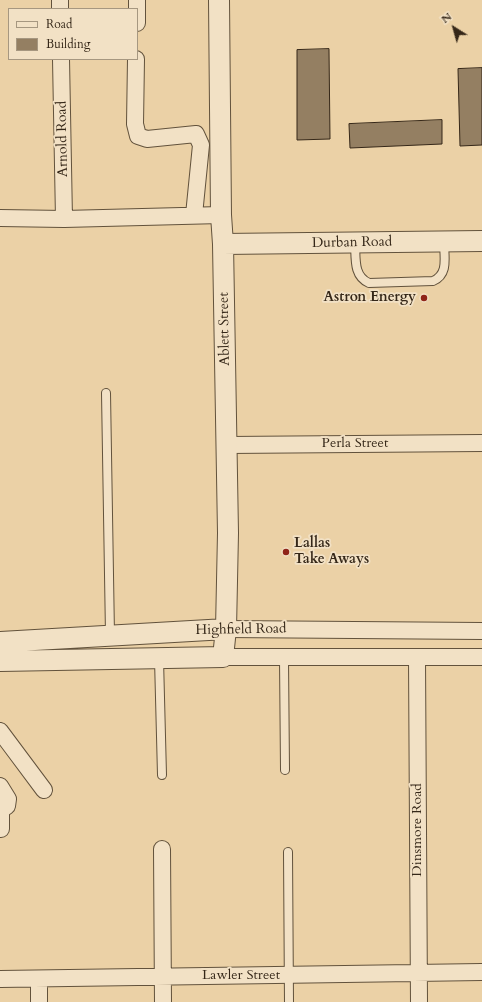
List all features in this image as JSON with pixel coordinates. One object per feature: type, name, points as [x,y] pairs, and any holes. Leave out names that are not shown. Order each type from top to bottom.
[{"type":"street","name":"Ablett Street","points":[[219,0],[220,215],[223,244],[228,445],[226,629],[223,657]]},
{"type":"street","name":"Arnold Road","points":[[61,60],[64,219]]},
{"type":"street","points":[[136,60],[135,124],[138,136],[147,139],[196,134],[201,145],[194,215]]},
{"type":"street","points":[[0,218],[64,219],[220,215]]},
{"type":"street","name":"Durban Road","points":[[223,244],[482,241]]},
{"type":"street","name":"Perla Street","points":[[228,445],[482,443]]},
{"type":"street","name":"Highfield Road","points":[[0,642],[226,629],[482,631]]},
{"type":"street","name":"Highfield Road","points":[[0,661],[223,657],[482,657]]},
{"type":"street","name":"Dinsmore Road","points":[[417,658],[420,1002]]},
{"type":"street","points":[[0,731],[44,790]]},
{"type":"street","points":[[0,786],[8,799],[7,806],[0,810],[1,829]]},
{"type":"street","points":[[162,849],[163,1002]]},
{"type":"street","name":"Lawler Street","points":[[0,979],[163,976],[290,976],[419,972],[482,972]]},
{"type":"street","points":[[39,979],[40,1002]]},
{"type":"lane","points":[[355,243],[357,273],[361,280],[369,283],[433,281],[440,278],[444,272],[444,242]]},
{"type":"lane","points":[[106,393],[110,636]]},
{"type":"lane","points":[[159,658],[162,775]]},
{"type":"lane","points":[[284,658],[285,770]]},
{"type":"lane","points":[[288,852],[289,1002]]},
{"type":"building","points":[[329,49],[330,139],[297,140],[297,50]]},
{"type":"building","points":[[482,68],[482,145],[460,146],[458,69]]},
{"type":"building","points":[[442,120],[442,144],[350,148],[349,124]]},
{"type":"place","name":"Astron Energy","points":[[424,298]]},
{"type":"place","name":"Lallas Take Aways","points":[[286,552]]}]
